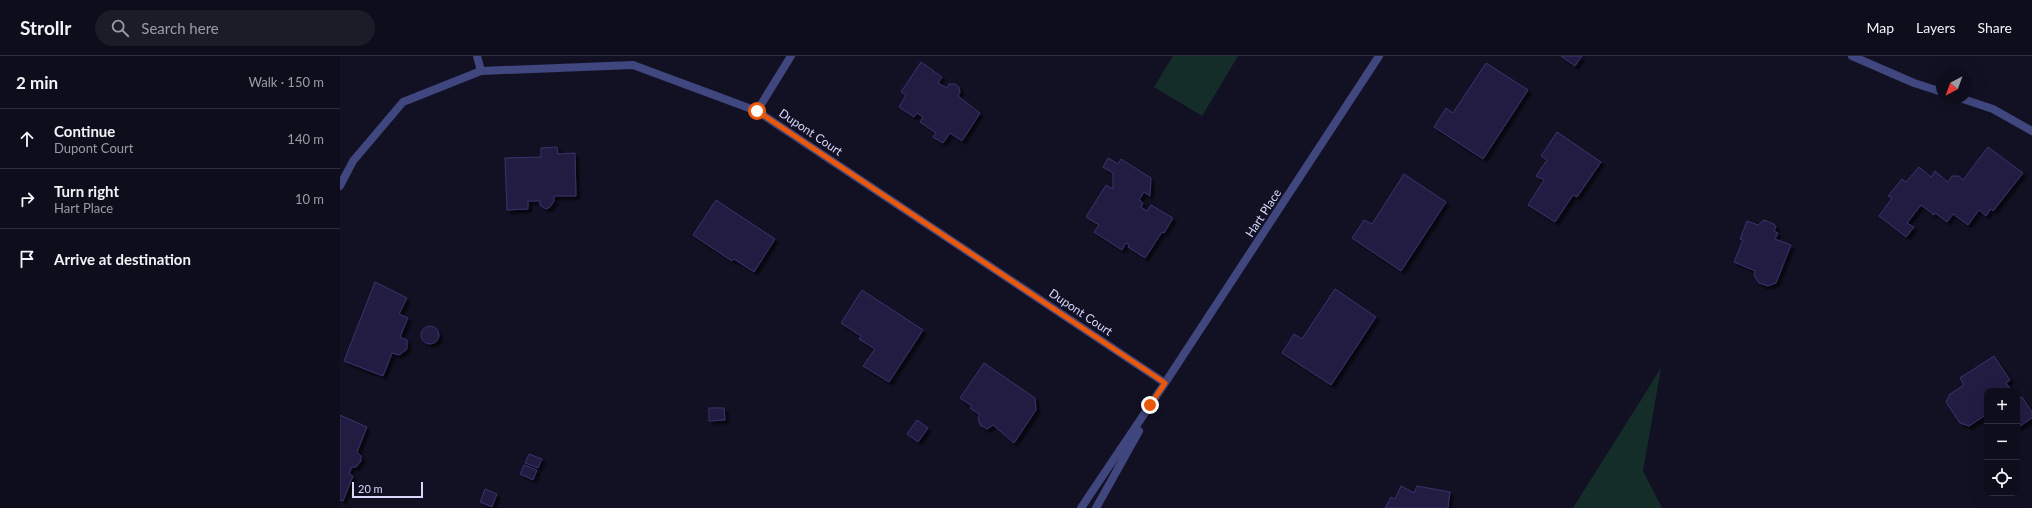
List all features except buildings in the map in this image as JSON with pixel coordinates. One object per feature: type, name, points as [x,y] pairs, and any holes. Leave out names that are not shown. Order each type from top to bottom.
[{"type":"street","points":[[477,56],[481,71]]},
{"type":"street","points":[[757,111],[791,56]]},
{"type":"street","name":"Hart Place","points":[[1081,508],[1165,383],[1379,56]]},
{"type":"street","points":[[1852,56],[1914,83],[1936,90]]},
{"type":"street","name":"Dupont Court","points":[[340,186],[353,160],[403,102],[481,71],[633,65],[757,111],[1165,383]]},
{"type":"street","points":[[1972,102],[1993,109],[2032,131]]},
{"type":"street","name":"Hart Place","points":[[1096,508],[1165,383]]},
{"type":"green space","points":[[1173,56],[1238,56],[1202,116],[1154,87]]},
{"type":"green space","points":[[1661,368],[1643,471],[1662,508],[1573,508]]},
{"type":"route","points":[[757,111],[1165,383],[1150,405]]}]
